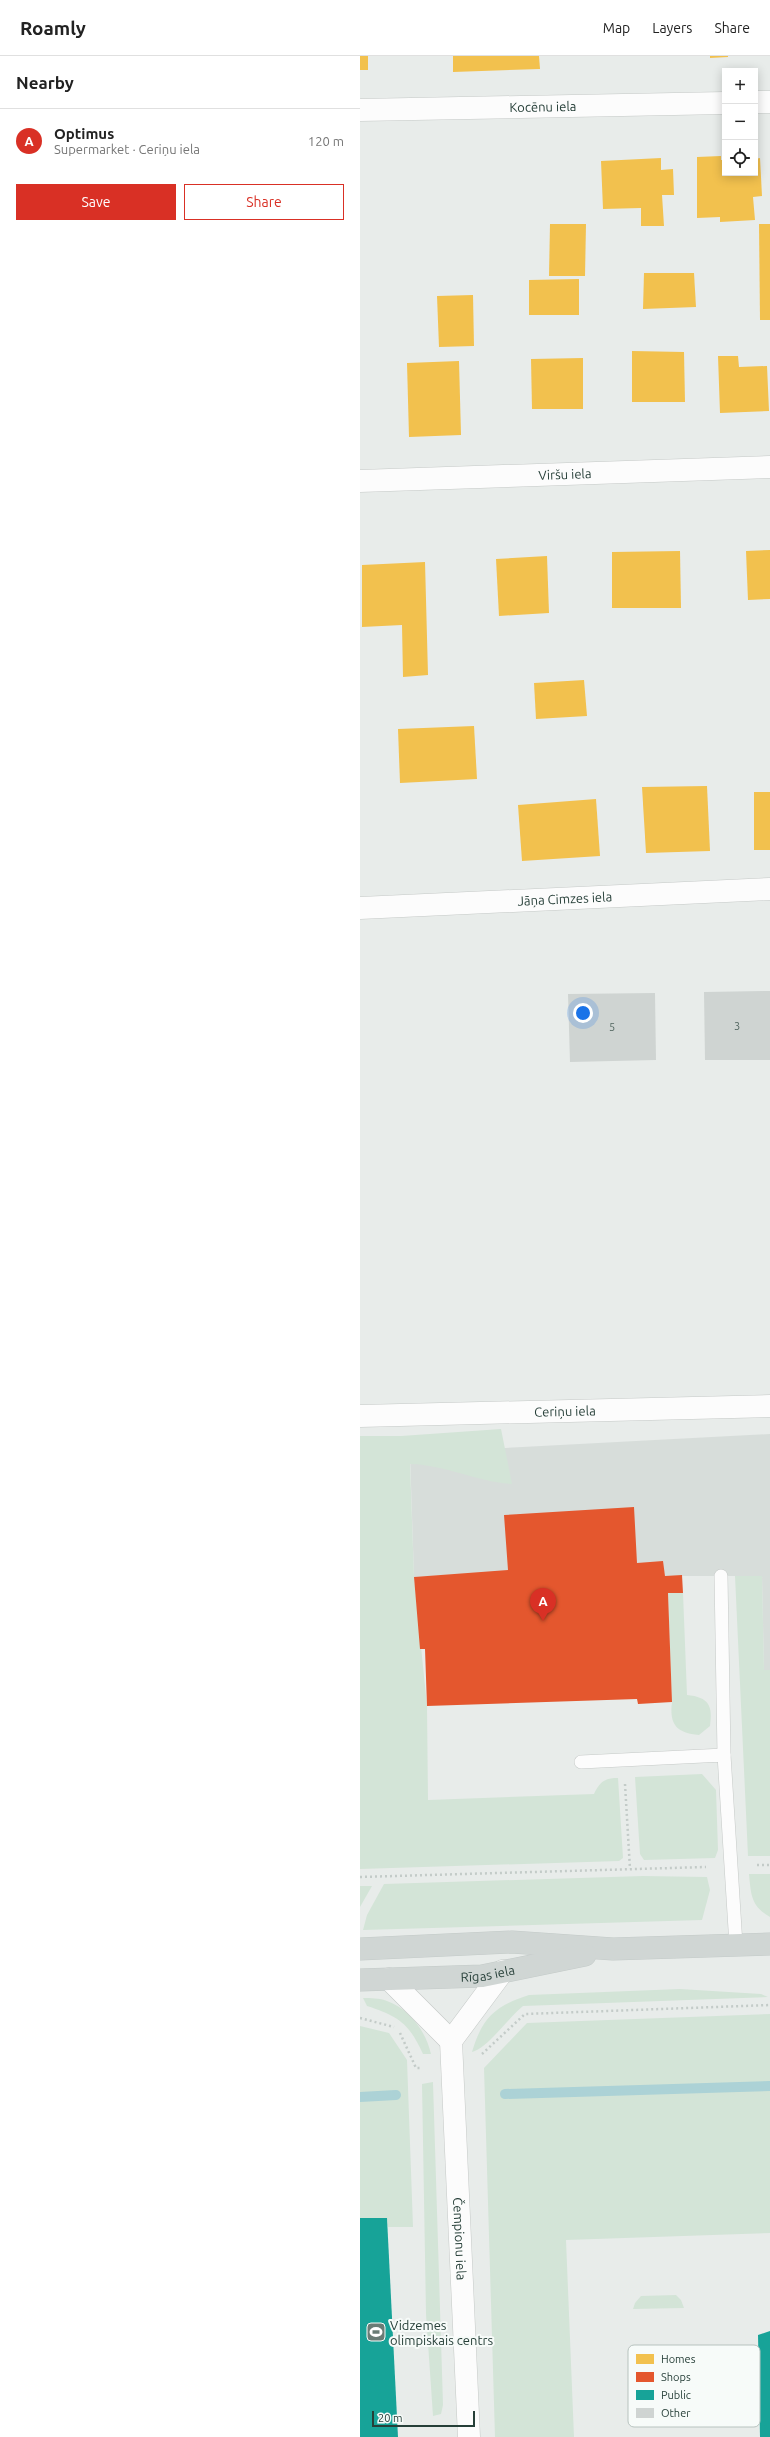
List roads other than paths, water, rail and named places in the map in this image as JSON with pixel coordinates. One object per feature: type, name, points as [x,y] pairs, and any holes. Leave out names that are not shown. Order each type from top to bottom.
[{"type":"main road","name":"Rīgas iela","points":[[360,1949],[512,1942],[613,1949],[770,1944]]},
{"type":"main road","name":"Rīgas iela","points":[[360,1980],[482,1976],[613,1949]]},
{"type":"street","points":[[758,102],[770,102]]},
{"type":"street","name":"Kocēnu iela","points":[[360,110],[722,103]]},
{"type":"street","name":"Viršu iela","points":[[360,481],[770,467]]},
{"type":"street","name":"Jāņa Cimzes iela","points":[[360,908],[770,889]]},
{"type":"street","name":"Ceriņu iela","points":[[360,1416],[770,1406]]},
{"type":"street","points":[[389,1979],[451,2041],[503,1971]]},
{"type":"street","name":"Čempionu iela","points":[[451,2041],[469,2437]]},
{"type":"lane","points":[[721,1576],[724,1755],[736,1945]]},
{"type":"lane","points":[[581,1762],[724,1755]]},
{"type":"waterway","points":[[505,2094],[770,2086]]},
{"type":"waterway","points":[[360,2097],[396,2095]]},
{"type":"place","name":"Optimus","points":[[543,1621]]},
{"type":"place","name":"Vidzemes olimpiskais centrs","points":[[376,2332]]}]
